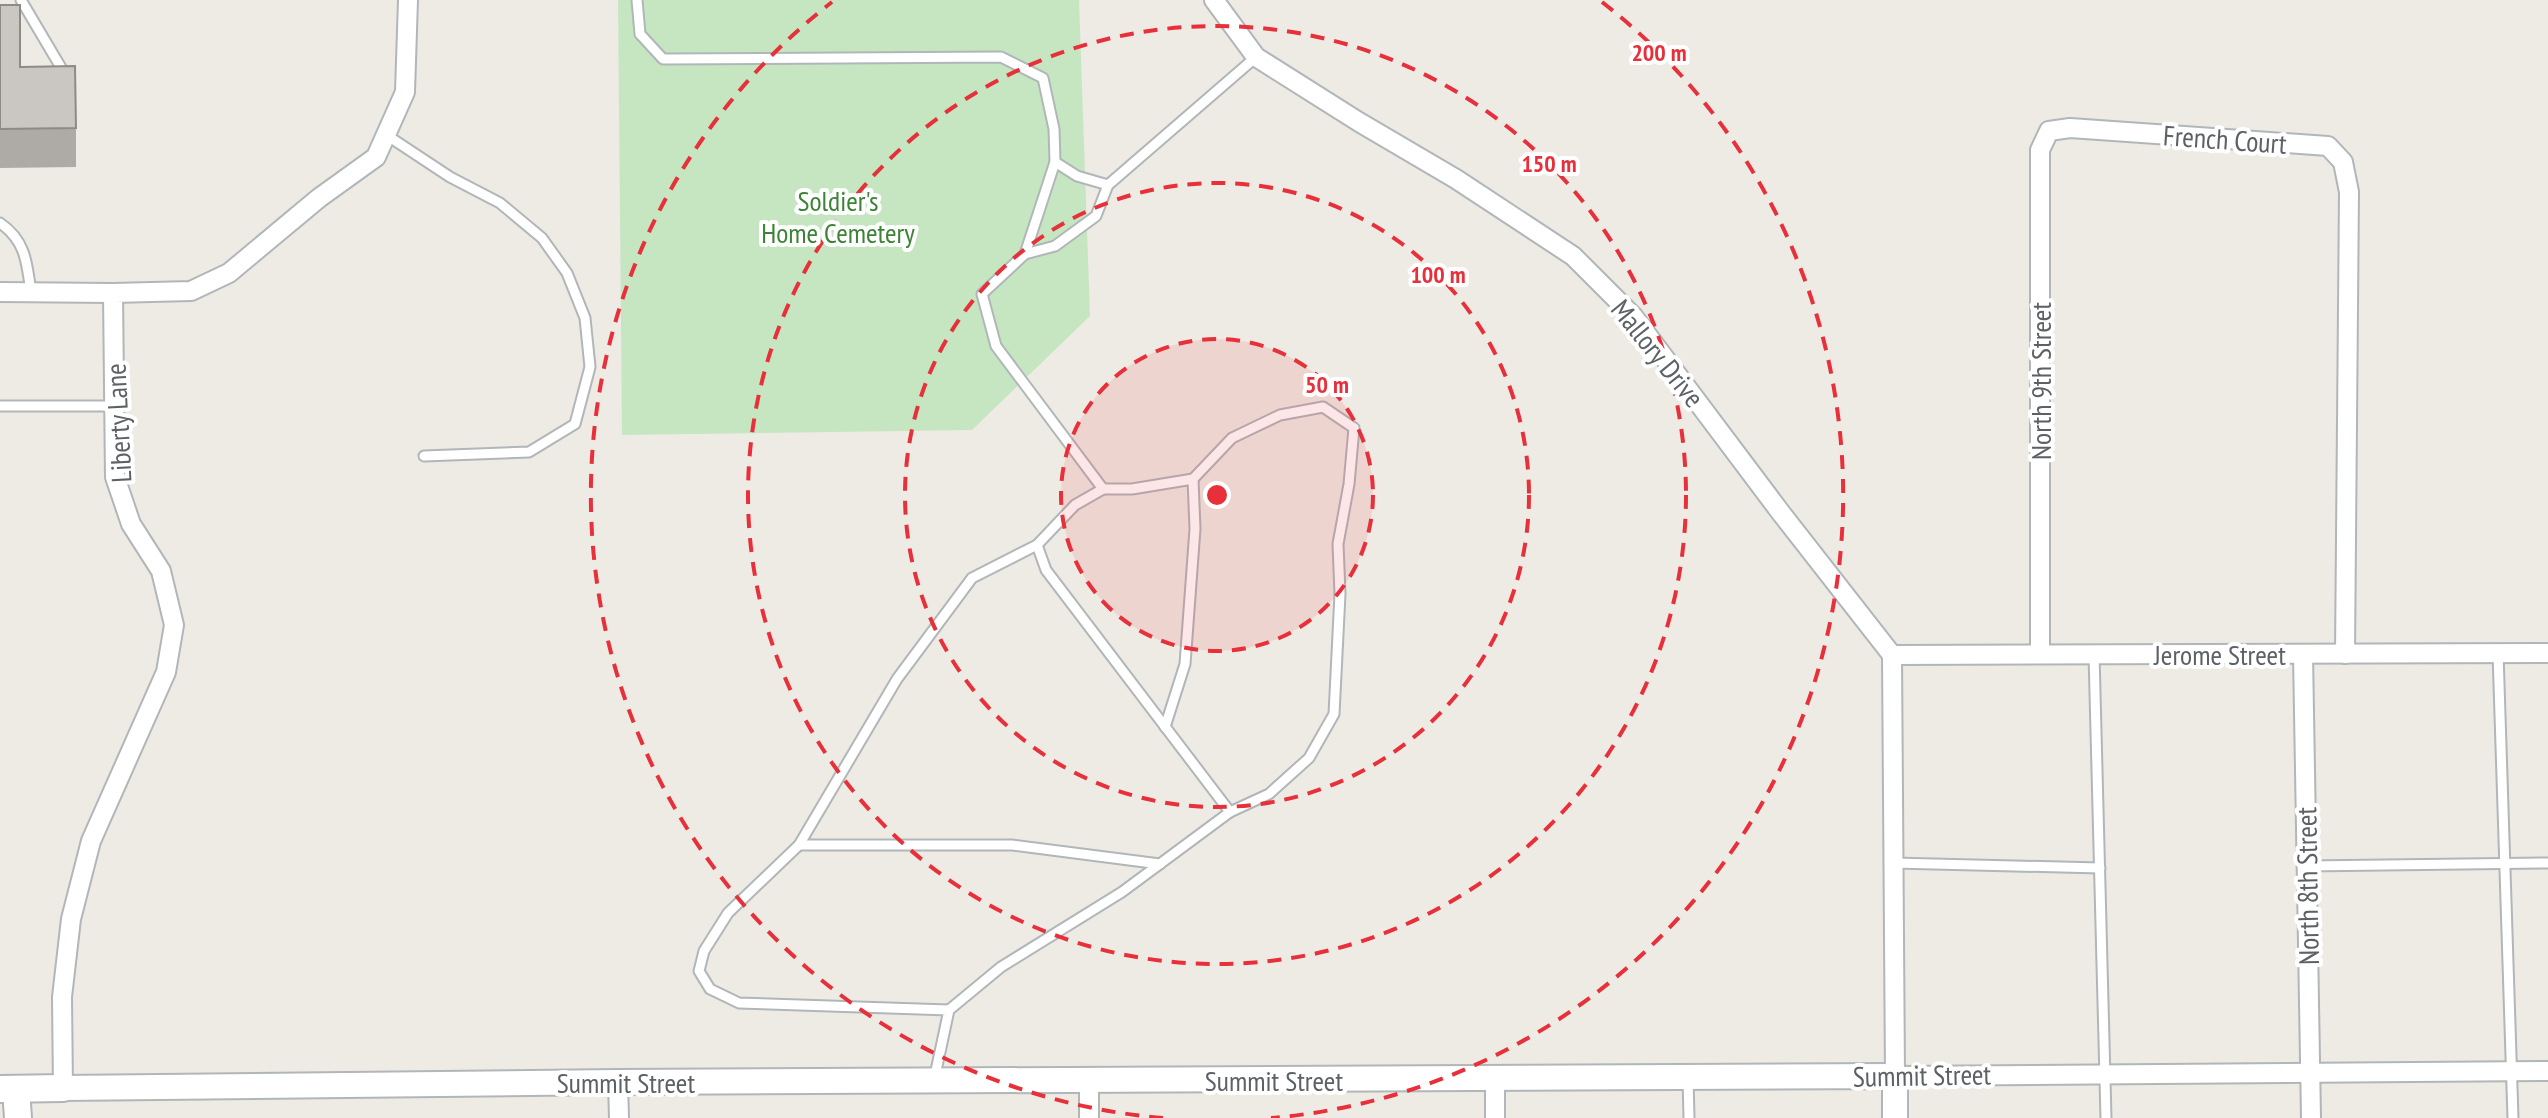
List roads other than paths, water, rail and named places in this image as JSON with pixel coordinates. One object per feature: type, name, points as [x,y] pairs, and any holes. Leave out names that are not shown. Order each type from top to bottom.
[{"type":"main road","name":"Summit Street","points":[[8,1089],[63,1088]]},
{"type":"main road","points":[[8,1089],[18,1118]]},
{"type":"street","points":[[0,292],[191,291],[229,273],[319,198],[376,157],[388,136],[405,92],[408,0]]},
{"type":"street","points":[[1214,0],[1256,57]]},
{"type":"street","name":"Mallory Drive","points":[[1256,57],[1456,179],[1573,256],[1633,316],[1892,655]]},
{"type":"street","name":"French Court","points":[[2070,128],[2328,146],[2343,162],[2349,192],[2345,654]]},
{"type":"street","name":"North 9th Street","points":[[2040,654],[2040,150],[2049,131],[2070,128]]},
{"type":"street","name":"Liberty Lane","points":[[63,1088],[62,997],[71,919],[91,841],[166,672],[174,625],[161,571],[131,524],[115,477],[113,293]]},
{"type":"street","name":"Jerome Street","points":[[1892,655],[2548,653]]},
{"type":"street","name":"North 8th Street","points":[[2303,654],[2311,1118]]},
{"type":"street","points":[[1892,655],[1895,1118]]},
{"type":"street","name":"Summit Street","points":[[63,1088],[2548,1071]]},
{"type":"street","points":[[1495,1078],[1495,1118]]},
{"type":"street","points":[[1089,1081],[1089,1118]]},
{"type":"street","points":[[618,1082],[619,1118]]},
{"type":"lane","points":[[21,0],[74,90]]},
{"type":"lane","points":[[637,0],[640,34],[663,59],[1001,57],[1043,78],[1054,129],[1055,162],[1025,254]]},
{"type":"lane","points":[[1103,489],[996,346],[982,294],[1025,254],[1055,246],[1096,216],[1108,185],[1256,57]]},
{"type":"lane","points":[[388,136],[450,177],[500,203],[542,238],[567,273],[585,318],[590,367],[575,424],[529,452],[424,456]]},
{"type":"lane","points":[[1055,162],[1077,176],[1108,185]]},
{"type":"lane","points":[[0,223],[20,241],[27,261],[31,293]]},
{"type":"lane","points":[[0,406],[114,406]]},
{"type":"lane","points":[[933,1081],[949,1010],[1001,967],[1122,892],[1230,812],[1269,794],[1309,758],[1334,714],[1340,594],[1338,544],[1349,484],[1354,428],[1323,407],[1280,415],[1232,438],[1193,479],[1132,489],[1103,489],[1075,505],[1037,545],[972,578],[897,679],[799,845],[728,913],[704,951],[699,971],[710,989],[739,1003],[949,1010]]},
{"type":"lane","points":[[1165,727],[1185,664],[1195,529],[1193,479]]},
{"type":"lane","points":[[1037,545],[1046,570],[1230,812]]},
{"type":"lane","points":[[2498,653],[2513,1118]]},
{"type":"lane","points":[[2094,654],[2106,1118]]},
{"type":"lane","points":[[799,845],[1012,845],[1160,864]]},
{"type":"lane","points":[[1894,863],[2100,868]]},
{"type":"lane","points":[[2306,866],[2548,863]]},
{"type":"lane","points":[[1688,1077],[1689,1118]]},
{"type":"park label","name":"Soldier's Home Cemetery","points":[[838,216]]}]
